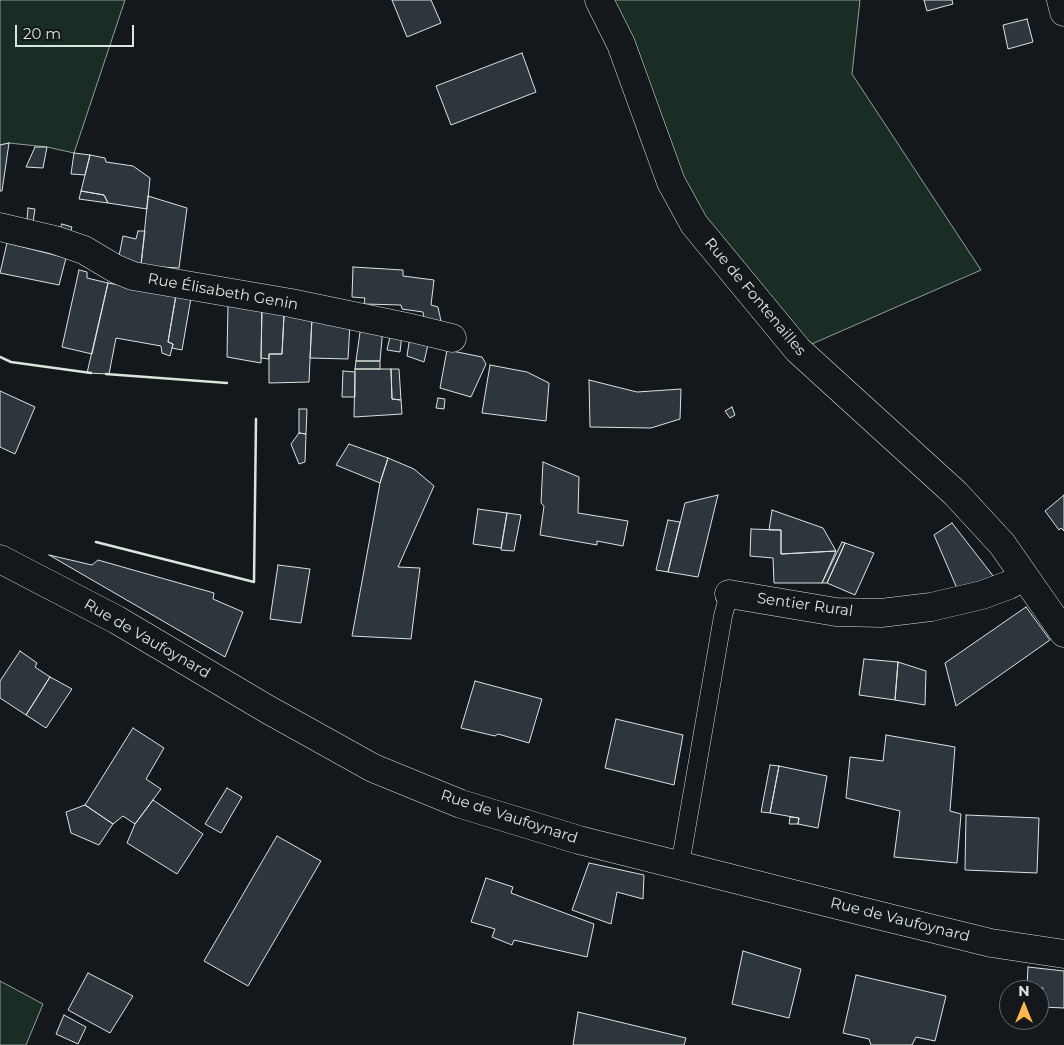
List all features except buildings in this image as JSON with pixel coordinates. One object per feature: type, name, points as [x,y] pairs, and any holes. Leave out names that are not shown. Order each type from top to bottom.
[{"type":"street","name":"Rue de Fontenailles","points":[[599,0],[621,44],[671,182],[694,224],[798,350],[955,493],[1002,544],[1064,633]]},
{"type":"street","points":[[1060,0],[1064,12]]},
{"type":"street","name":"Rue Élisabeth Genin","points":[[0,226],[55,240],[84,250],[116,269],[133,276],[291,303],[452,338]]},
{"type":"street","name":"Rue de Vaufoynard","points":[[0,559],[117,620],[267,709],[373,768],[461,804],[578,840],[991,943],[1064,954]]},
{"type":"street","name":"Sentier Rural","points":[[730,594],[836,612],[881,613],[931,607],[982,595],[1009,585],[1024,576]]},
{"type":"lane","points":[[680,865],[723,616],[730,594]]},
{"type":"green space","points":[[0,0],[125,0],[74,153],[47,147],[9,143],[0,145]]},
{"type":"green space","points":[[599,0],[860,0],[852,74],[981,270],[798,350],[671,182]]},
{"type":"green space","points":[[0,981],[43,1004],[26,1045],[0,1045]]},
{"type":"wall","points":[[0,357],[11,362],[91,373]]},
{"type":"wall","points":[[106,374],[227,383]]},
{"type":"wall","points":[[96,542],[254,582],[256,419]]}]
